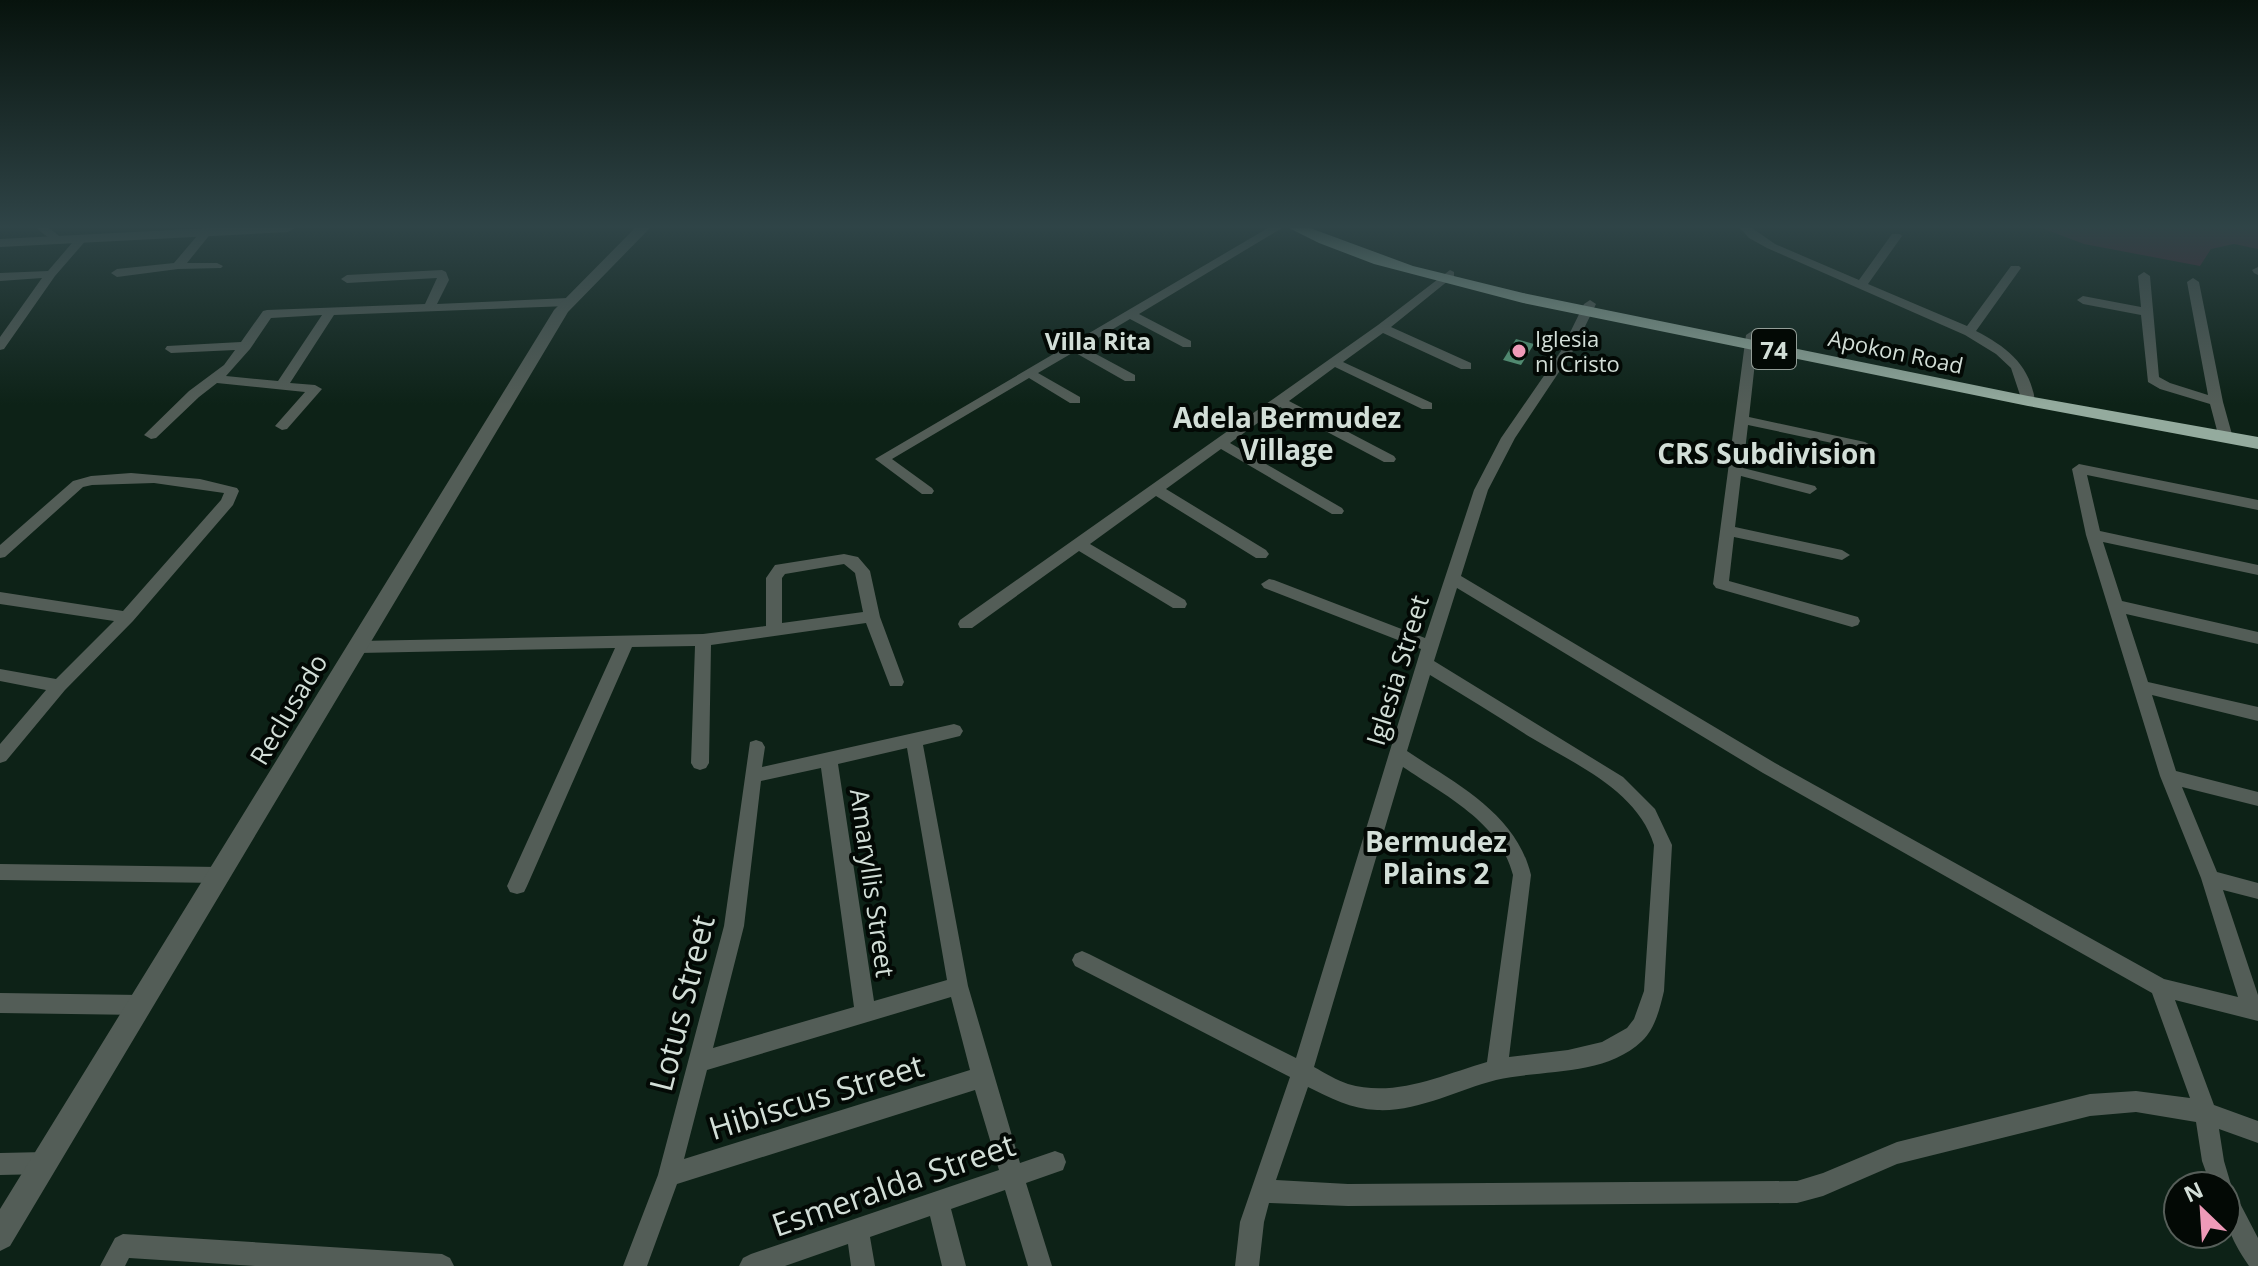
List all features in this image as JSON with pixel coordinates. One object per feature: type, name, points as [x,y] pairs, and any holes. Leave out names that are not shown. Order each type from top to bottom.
[{"type":"highway","name":"Apokon Road","points":[[1493,287],[2028,396],[2225,432],[2258,443]]},
{"type":"highway","name":"Apokon Road","points":[[2225,432],[2258,432]]},
{"type":"street","points":[[0,346],[42,287]]},
{"type":"street","points":[[338,292],[341,287]]},
{"type":"street","points":[[429,308],[439,287]]},
{"type":"street","name":"Reclusado","points":[[0,1236],[568,302],[583,287]]},
{"type":"street","points":[[927,491],[882,459],[1176,287]]},
{"type":"street","points":[[966,624],[1382,328],[1434,287]]},
{"type":"street","points":[[1869,287],[1969,332],[2010,357],[2018,366],[2028,396]]},
{"type":"street","points":[[1969,332],[2001,287]]},
{"type":"street","points":[[2145,287],[2153,379],[2165,386],[2216,402]]},
{"type":"street","points":[[2194,287],[2216,402],[2225,432]]},
{"type":"street","points":[[2083,300],[2146,312]]},
{"type":"street","points":[[151,435],[229,368],[267,314],[568,302]]},
{"type":"street","name":"Iglesia Street","points":[[1247,1266],[1252,1222],[1261,1191],[1302,1072],[1481,490],[1493,464],[1552,375],[1589,308]]},
{"type":"street","points":[[282,385],[331,311]]},
{"type":"street","points":[[1130,314],[1187,344]]},
{"type":"street","points":[[0,327],[15,327]]},
{"type":"street","points":[[1382,328],[1466,366]]},
{"type":"street","points":[[1752,339],[1721,584],[1852,621]]},
{"type":"street","points":[[171,349],[246,346]]},
{"type":"street","points":[[1074,347],[1130,378]]},
{"type":"street","points":[[1334,362],[1427,406]]},
{"type":"street","points":[[1029,373],[1075,400]]},
{"type":"street","points":[[215,379],[315,389],[282,426]]},
{"type":"street","points":[[1279,401],[1389,459]]},
{"type":"street","points":[[1741,419],[1865,446]]},
{"type":"street","points":[[1220,443],[1337,511]]},
{"type":"street","points":[[2255,1010],[2210,878],[2169,776],[2093,535],[2079,469],[2258,505]]},
{"type":"street","points":[[1734,470],[1810,489]]},
{"type":"street","points":[[0,553],[78,484],[89,480],[112,477],[232,491],[228,502],[127,617],[8,736],[0,756]]},
{"type":"street","points":[[1156,489],[1261,554]]},
{"type":"street","points":[[1727,530],[1842,555]]},
{"type":"street","points":[[2093,535],[2258,570]]},
{"type":"street","points":[[1079,544],[1179,604]]},
{"type":"street","points":[[774,631],[774,578],[780,569],[853,561],[862,571],[872,617],[896,682]]},
{"type":"street","points":[[1452,578],[1769,768],[2160,987],[2255,1010]]},
{"type":"street","points":[[1082,960],[1340,1092],[1384,1100],[1415,1096],[1497,1070],[1594,1054],[1634,1035],[1648,1014],[1654,991],[1663,845],[1659,829],[1649,813],[1624,787],[1428,655],[1269,584]]},
{"type":"street","points":[[0,598],[127,617]]},
{"type":"street","points":[[2117,606],[2258,638]]},
{"type":"street","points":[[359,647],[703,640],[872,617]]},
{"type":"street","points":[[700,763],[703,640]]},
{"type":"street","points":[[517,886],[626,642]]},
{"type":"street","points":[[0,675],[59,686]]},
{"type":"street","points":[[2143,687],[2258,714]]},
{"type":"street","points":[[753,776],[954,731]]},
{"type":"street","points":[[914,740],[958,986],[982,1077],[1040,1266]]},
{"type":"street","name":"Lotus Street","points":[[635,1266],[669,1175],[701,1062],[734,926],[756,747]]},
{"type":"street","points":[[1399,755],[1488,818],[1514,847],[1521,862],[1497,1070]]},
{"type":"street","name":"Amaryllis Street","points":[[829,759],[865,1013]]},
{"type":"street","points":[[2169,776],[2258,799]]},
{"type":"street","points":[[0,872],[220,875]]},
{"type":"street","points":[[2210,878],[2258,891]]},
{"type":"street","points":[[701,1062],[958,986]]},
{"type":"street","points":[[2160,987],[2206,1114],[2216,1170]]},
{"type":"street","points":[[0,1003],[141,1005]]},
{"type":"street","name":"Hibiscus Street","points":[[669,1175],[982,1077]]},
{"type":"street","points":[[1261,1191],[1348,1195],[1797,1192],[1815,1188],[1867,1163],[1897,1153],[2090,1105],[2122,1100],[2152,1100],[2258,1132]]},
{"type":"street","name":"Esmeralda Street","points":[[766,1264],[1055,1162]]},
{"type":"street","points":[[0,1164],[45,1163]]},
{"type":"street","points":[[938,1202],[954,1266]]},
{"type":"street","points":[[857,1230],[863,1266]]},
{"type":"street","points":[[2242,1235],[2258,1258]]},
{"type":"street","points":[[118,1256],[442,1266]]},
{"type":"building","name":"Iglesia ni Cristo","points":[[1516,339],[1534,344],[1521,365],[1503,360]]},
{"type":"place","name":"Iglesia ni Cristo","points":[[1519,351]]},
{"type":"district","name":"Villa Rita","points":[[1098,340]]},
{"type":"district","name":"Adela Bermudez Village","points":[[1287,433]]},
{"type":"district","name":"CRS Subdivision","points":[[1767,453]]},
{"type":"district","name":"Bermudez Plains 2","points":[[1436,857]]}]
